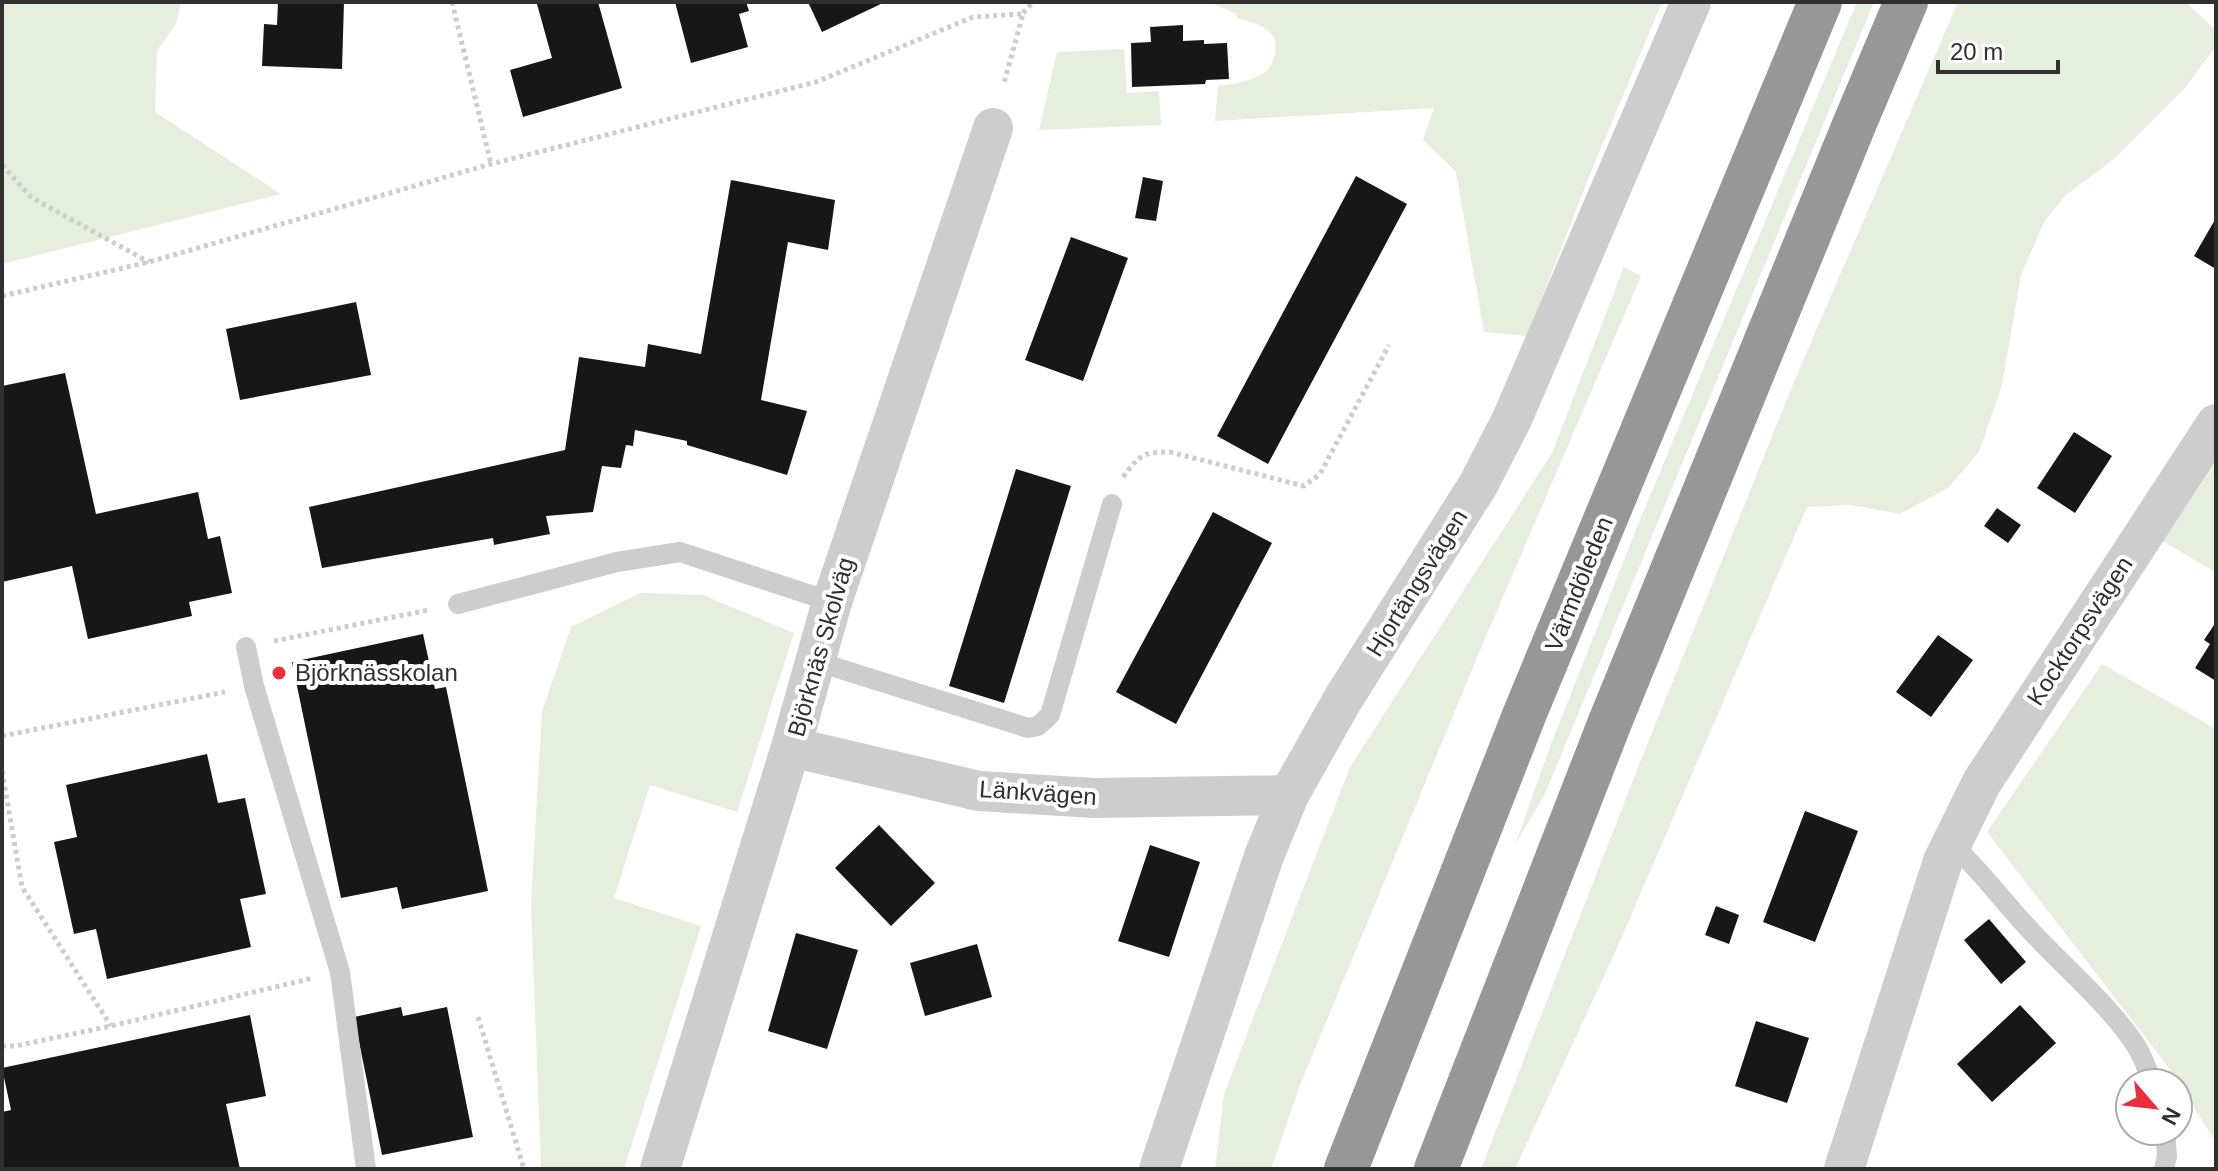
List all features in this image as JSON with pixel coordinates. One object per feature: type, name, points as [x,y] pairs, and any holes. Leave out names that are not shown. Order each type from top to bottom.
[{"type":"highway","name":"Värmdöleden","points":[[1346,1169],[1525,713],[1820,2]]},
{"type":"highway","points":[[1436,1169],[1610,722],[1906,2]]},
{"type":"street","name":"Hjortängsvägen","points":[[1159,1169],[1264,856],[1289,795],[1343,699],[1478,485],[1505,433],[1691,2]]},
{"type":"street","name":"Björknäs Skolväg","points":[[660,1169],[791,747],[832,602],[993,128]]},
{"type":"street","name":"Kocktorpsvägen","points":[[1844,1169],[1951,843],[1982,782],[2216,424]]},
{"type":"street","name":"Länkvägen","points":[[791,747],[979,791],[1094,798],[1289,795]]},
{"type":"lane","points":[[815,661],[1028,728],[1038,726],[1050,715],[1112,504]]},
{"type":"lane","points":[[458,604],[617,562],[680,552],[832,602]]},
{"type":"lane","points":[[246,647],[254,686],[340,972],[366,1169]]},
{"type":"lane","points":[[1951,843],[1973,863],[2026,926],[2119,1025],[2138,1050],[2146,1067]]},
{"type":"lane","points":[[2164,1169],[2166,1147]]},
{"type":"path","points":[[452,2],[491,164]]},
{"type":"path","points":[[1004,83],[1023,14],[1033,2]]},
{"type":"path","points":[[2,296],[149,262],[491,164],[816,82],[973,17],[1023,14]]},
{"type":"path","points":[[2,165],[32,198],[149,262]]},
{"type":"path","points":[[1112,504],[1120,482],[1133,464],[1148,452],[1170,452],[1304,486],[1320,474],[1389,345]]},
{"type":"path","points":[[246,647],[458,604]]},
{"type":"path","points":[[2,736],[254,686]]},
{"type":"path","points":[[2,771],[22,887],[111,1026]]},
{"type":"path","points":[[2,1046],[111,1026],[340,972]]},
{"type":"path","points":[[478,1017],[524,1169]]},
{"type":"green space","points":[[2,2],[181,2],[177,22],[157,51],[155,112],[281,194],[2,264]]},
{"type":"green space","points":[[1209,2],[1662,2],[1527,336],[1484,332],[1456,172],[1423,140],[1434,108],[1215,121],[1218,86],[1246,81],[1265,72],[1272,63],[1276,46],[1266,29],[1239,19],[1235,13]]},
{"type":"green space","points":[[1857,2],[1874,2],[1544,796],[1515,845],[1551,744],[1639,522]]},
{"type":"green space","points":[[1958,2],[2186,2],[2216,31],[2216,46],[2186,87],[2114,159],[2066,195],[2044,222],[2021,275],[2002,385],[1979,452],[1948,488],[1900,514],[1850,505],[1807,507],[1617,948],[1515,1169],[1481,1169],[1641,760],[1799,370]]},
{"type":"green space","points":[[1124,49],[1127,93],[1159,91],[1161,125],[1039,130],[1057,52]]},
{"type":"green space","points":[[1624,267],[1641,276],[1486,636],[1300,1085],[1271,1169],[1215,1169],[1224,1094],[1350,767],[1552,453]]},
{"type":"green space","points":[[2216,462],[2216,573],[2163,541]]},
{"type":"green space","points":[[640,593],[703,595],[794,633],[737,812],[650,785],[614,898],[701,926],[624,1169],[541,1169],[531,904],[542,712],[571,627]]},
{"type":"green space","points":[[2102,664],[2216,729],[2216,1142],[2194,1108],[2194,1067],[2168,1067],[1987,832]]},
{"type":"building","points":[[278,2],[344,2],[342,69],[262,66],[264,24],[277,25]]},
{"type":"building","points":[[598,2],[622,88],[523,117],[510,70],[552,58],[537,4]]},
{"type":"building","points":[[675,2],[746,2],[749,11],[739,14],[748,47],[691,63]]},
{"type":"building","points":[[808,2],[885,2],[822,32]]},
{"type":"building","points":[[1183,25],[1183,41],[1227,43],[1229,79],[1206,80],[1205,84],[1132,87],[1131,43],[1151,42],[1150,27]]},
{"type":"building","points":[[1356,176],[1407,204],[1268,464],[1217,436]]},
{"type":"building","points":[[1143,177],[1163,181],[1156,221],[1135,218]]},
{"type":"building","points":[[731,180],[835,200],[828,250],[788,242],[761,400],[807,411],[787,475],[687,445],[687,441],[635,430],[633,446],[626,445],[621,468],[602,466],[593,512],[546,516],[550,534],[494,545],[493,538],[322,568],[309,507],[565,450],[579,357],[645,367],[648,344],[701,354]]},
{"type":"building","points":[[2216,218],[2216,269],[2194,256]]},
{"type":"building","points":[[1071,237],[1128,258],[1083,381],[1025,360]]},
{"type":"building","points":[[356,302],[371,375],[240,400],[226,329]]},
{"type":"building","points":[[65,373],[96,514],[198,492],[208,539],[220,536],[232,593],[189,602],[192,616],[88,639],[72,566],[2,582],[2,386]]},
{"type":"building","points":[[2074,432],[2112,456],[2075,513],[2037,488]]},
{"type":"building","points":[[1016,469],[1071,486],[1004,703],[949,686]]},
{"type":"building","points":[[1997,508],[2021,525],[2008,543],[1984,526]]},
{"type":"building","points":[[1213,512],[1272,543],[1176,724],[1116,692]]},
{"type":"building","points":[[2216,622],[2216,681],[2195,668],[2210,644],[2204,640]]},
{"type":"building","points":[[423,634],[435,689],[446,687],[488,891],[402,909],[397,887],[341,898],[292,662]]},
{"type":"building","points":[[1938,635],[1973,660],[1931,717],[1896,692]]},
{"type":"building","points":[[207,754],[218,803],[245,798],[266,894],[240,899],[251,947],[107,979],[96,929],[74,934],[54,842],[77,837],[66,785]]},
{"type":"building","points":[[1805,811],[1858,831],[1815,942],[1763,922]]},
{"type":"building","points":[[879,825],[935,883],[891,926],[835,868]]},
{"type":"building","points":[[1150,845],[1200,862],[1169,957],[1118,941]]},
{"type":"building","points":[[1716,906],[1739,915],[1729,944],[1705,935]]},
{"type":"building","points":[[1989,919],[2026,962],[2001,984],[1964,940]]},
{"type":"building","points":[[796,933],[858,950],[827,1049],[768,1031]]},
{"type":"building","points":[[977,944],[992,997],[925,1016],[910,963]]},
{"type":"building","points":[[2020,1005],[2056,1043],[1992,1102],[1957,1064]]},
{"type":"building","points":[[401,1007],[403,1016],[447,1007],[473,1137],[382,1155],[354,1017]]},
{"type":"building","points":[[250,1015],[266,1096],[226,1104],[240,1169],[2,1169],[2,1112],[11,1110],[2,1068]]},
{"type":"building","points":[[1756,1021],[1809,1038],[1787,1103],[1735,1086]]},
{"type":"place","name":"Björknässkolan","points":[[279,673]]}]
